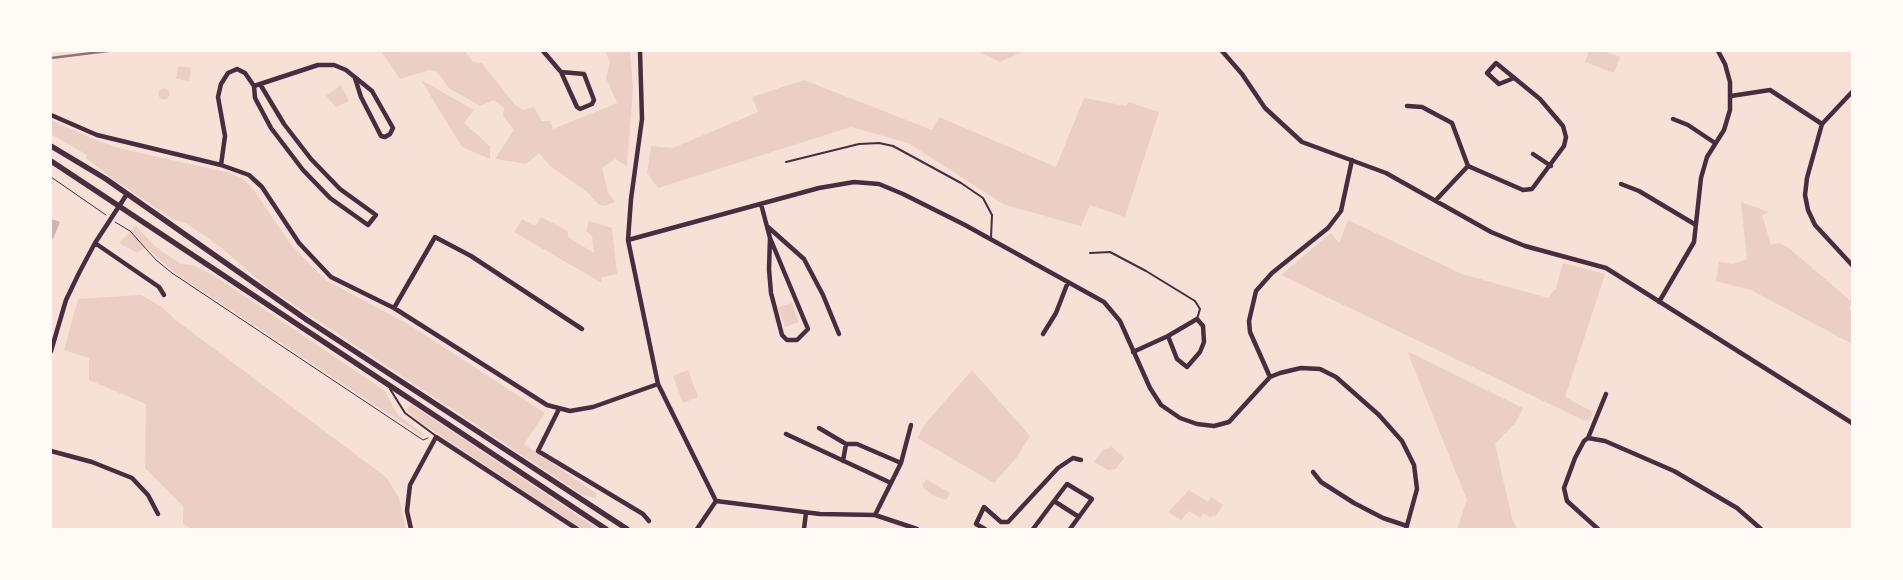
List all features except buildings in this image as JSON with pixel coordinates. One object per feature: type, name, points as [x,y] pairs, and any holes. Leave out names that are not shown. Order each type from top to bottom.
[{"type":"street","points":[[543,51],[561,72],[577,107],[580,109],[592,104],[594,100],[584,74],[561,72]]},
{"type":"street","points":[[640,51],[642,118],[631,200],[628,240],[658,384],[716,501]]},
{"type":"street","points":[[1222,51],[1242,74],[1265,108],[1302,142],[1386,173],[1491,232],[1525,246],[1606,268],[1852,423]]},
{"type":"street","points":[[1659,302],[1694,242],[1701,178],[1707,157],[1724,130],[1730,110],[1731,96],[1725,64],[1718,51]]},
{"type":"street","points":[[1407,106],[1422,107],[1452,123],[1468,166],[1523,190],[1532,189],[1551,166],[1564,146],[1566,137],[1563,126],[1540,99],[1496,63],[1487,73],[1500,84],[1514,78]]},
{"type":"street","points":[[254,86],[318,65],[334,65],[346,70],[372,91],[393,128],[390,134],[385,137],[381,136],[361,97],[355,78]]},
{"type":"street","points":[[221,164],[225,136],[218,97],[221,84],[228,73],[237,69],[245,72],[254,86],[255,98],[271,128],[303,170],[330,198],[368,225],[376,215],[340,189],[311,159],[284,124],[260,84]]},
{"type":"street","points":[[1731,96],[1770,90],[1822,124]]},
{"type":"street","points":[[1852,92],[1822,124],[1807,178],[1807,203],[1816,225],[1852,265]]},
{"type":"street","points":[[51,115],[98,135],[221,164],[249,175],[262,187],[299,243],[330,277],[394,308],[547,404],[560,409],[570,410],[593,407],[658,384]]},
{"type":"street","points":[[1673,119],[1688,125],[1715,143]]},
{"type":"street","points":[[51,146],[127,194],[307,320],[627,529]]},
{"type":"street","points":[[1533,154],[1551,166]]},
{"type":"street","points":[[1270,377],[1250,332],[1249,321],[1256,291],[1272,273],[1328,228],[1341,211],[1352,160]]},
{"type":"street","points":[[51,161],[606,529]]},
{"type":"street","points":[[1436,200],[1468,166]]},
{"type":"street","points":[[628,240],[819,188],[854,182],[879,184],[903,194],[1104,302],[1120,321],[1150,388],[1161,405],[1180,418],[1196,424],[1214,426],[1229,422],[1270,377],[1301,368],[1320,369],[1336,377],[1380,415],[1402,441],[1414,464],[1417,489],[1407,527],[1383,518],[1354,503],[1322,482],[1313,472]]},
{"type":"street","points":[[1621,184],[1639,191],[1696,225]]},
{"type":"street","points":[[51,351],[66,300],[95,243],[127,194]]},
{"type":"street","points":[[761,204],[770,238],[769,269],[771,293],[782,336],[787,340],[797,340],[808,328],[770,238]]},
{"type":"street","points":[[768,227],[804,259],[823,295],[839,334]]},
{"type":"street","points":[[394,308],[435,237],[471,256],[582,330]]},
{"type":"street","points":[[95,243],[159,287],[164,294]]},
{"type":"street","points":[[1043,334],[1056,314],[1068,282]]},
{"type":"street","points":[[1133,352],[1168,336],[1197,319],[1203,326],[1204,342],[1200,352],[1187,366],[1177,359],[1168,336]]},
{"type":"street","points":[[1598,529],[1567,501],[1564,488],[1575,458],[1584,441],[1588,438],[1606,394]]},
{"type":"street","points":[[560,409],[538,451],[643,514],[649,522]]},
{"type":"street","points":[[875,515],[901,464],[911,426]]},
{"type":"street","points":[[819,428],[846,444],[857,444],[901,464]]},
{"type":"street","points":[[786,434],[890,484]]},
{"type":"street","points":[[411,529],[407,511],[410,484],[436,437],[577,529]]},
{"type":"street","points":[[1588,438],[1605,441],[1674,471],[1737,508],[1761,529]]},
{"type":"street","points":[[843,460],[846,444]]},
{"type":"street","points":[[51,451],[92,462],[132,478],[148,495],[158,514]]},
{"type":"street","points":[[985,529],[976,524],[984,507],[1001,522],[1008,522],[1058,468],[1074,458],[1081,460]]},
{"type":"street","points":[[1033,529],[1067,484],[1092,499],[1070,529]]},
{"type":"street","points":[[716,501],[806,513],[875,515],[916,529]]},
{"type":"street","points":[[700,527],[716,501]]},
{"type":"street","points":[[1054,501],[1079,516]]},
{"type":"street","points":[[804,529],[806,513]]},
{"type":"lane","points":[[786,162],[859,144],[879,143],[893,146],[961,183],[983,198],[992,215],[990,240]]},
{"type":"lane","points":[[1090,253],[1110,252],[1146,271],[1195,301],[1200,309],[1197,319]]},
{"type":"lane","points":[[387,384],[405,413],[436,437]]},
{"type":"path","points":[[51,177],[130,231],[156,260],[172,273],[423,440],[436,437]]},
{"type":"shaded area","points":[[381,51],[465,51],[473,62],[482,63],[514,104],[523,110],[534,107],[542,121],[550,121],[553,129],[617,103],[606,78],[610,62],[605,51],[630,51],[633,88],[627,166],[615,159],[602,168],[608,193],[615,202],[605,206],[599,205],[586,191],[550,166],[539,153],[526,164],[495,159],[514,130],[503,116],[504,108],[494,100],[480,106],[449,88],[437,72],[429,70],[400,79]]},
{"type":"shaded area","points":[[977,51],[1025,51],[1000,62]]},
{"type":"shaded area","points":[[1589,51],[1604,51],[1620,57],[1614,73],[1585,62]]},
{"type":"shaded area","points":[[178,66],[191,68],[189,81],[176,79]]},
{"type":"shaded area","points":[[421,80],[474,110],[464,123],[490,146],[490,159],[462,147]]},
{"type":"shaded area","points":[[804,80],[932,130],[939,117],[1056,167],[1084,98],[1126,106],[1128,102],[1159,112],[1125,217],[1090,205],[1081,226],[1005,205],[908,143],[851,127],[658,188],[647,173],[651,146],[673,148],[758,112],[752,97]]},
{"type":"shaded area","points":[[341,85],[349,101],[336,107],[326,96]]},
{"type":"shaded area","points":[[164,88],[170,94],[164,100],[158,94]]},
{"type":"shaded area","points":[[51,120],[118,148],[230,173],[242,178],[253,189],[290,243],[327,281],[408,324],[545,413],[524,444],[597,494],[595,498],[581,494],[267,287],[219,246],[186,223],[174,220],[113,179],[86,158],[87,155],[51,134]]},
{"type":"shaded area","points":[[1741,202],[1769,212],[1762,215],[1771,245],[1779,243],[1789,248],[1852,302],[1849,309],[1852,312],[1852,344],[1751,290],[1716,281],[1719,262],[1733,264],[1747,259]]},
{"type":"shaded area","points":[[541,217],[568,231],[568,237],[594,253],[592,236],[586,231],[589,221],[612,228],[617,274],[601,277],[602,283],[514,232],[522,219],[535,226]]},
{"type":"shaded area","points":[[1348,220],[1462,274],[1548,298],[1556,288],[1563,263],[1605,274],[1565,397],[1593,412],[1590,420],[1585,421],[1281,275],[1331,233],[1339,243]]},
{"type":"shaded area","points":[[136,226],[156,247],[181,264],[193,265],[213,275],[384,390],[398,415],[425,435],[422,436],[175,273],[146,247],[137,253],[119,243]]},
{"type":"shaded area","points":[[141,295],[162,307],[177,321],[386,477],[399,498],[406,529],[191,529],[183,523],[183,506],[145,468],[146,404],[89,380],[89,358],[64,350],[78,299]]},
{"type":"shaded area","points":[[792,303],[799,322],[785,327],[778,307]]},
{"type":"shaded area","points":[[1407,351],[1523,408],[1516,422],[1495,444],[1512,518],[1517,529],[1457,529],[1467,500]]},
{"type":"shaded area","points":[[688,370],[698,397],[683,403],[673,376]]},
{"type":"shaded area","points":[[972,370],[1030,436],[1016,458],[994,483],[917,438],[925,424]]},
{"type":"shaded area","points":[[411,404],[598,529],[582,529],[417,420],[406,409]]},
{"type":"shaded area","points":[[1112,447],[1124,458],[1116,469],[1108,470],[1094,462],[1103,450]]},
{"type":"shaded area","points":[[926,479],[950,493],[946,500],[932,495],[922,486]]},
{"type":"shaded area","points":[[1189,490],[1208,502],[1211,497],[1223,505],[1215,517],[1213,515],[1211,518],[1203,513],[1200,518],[1189,511],[1181,520],[1168,512]]},
{"type":"railway","points":[[51,58],[108,51]]}]
